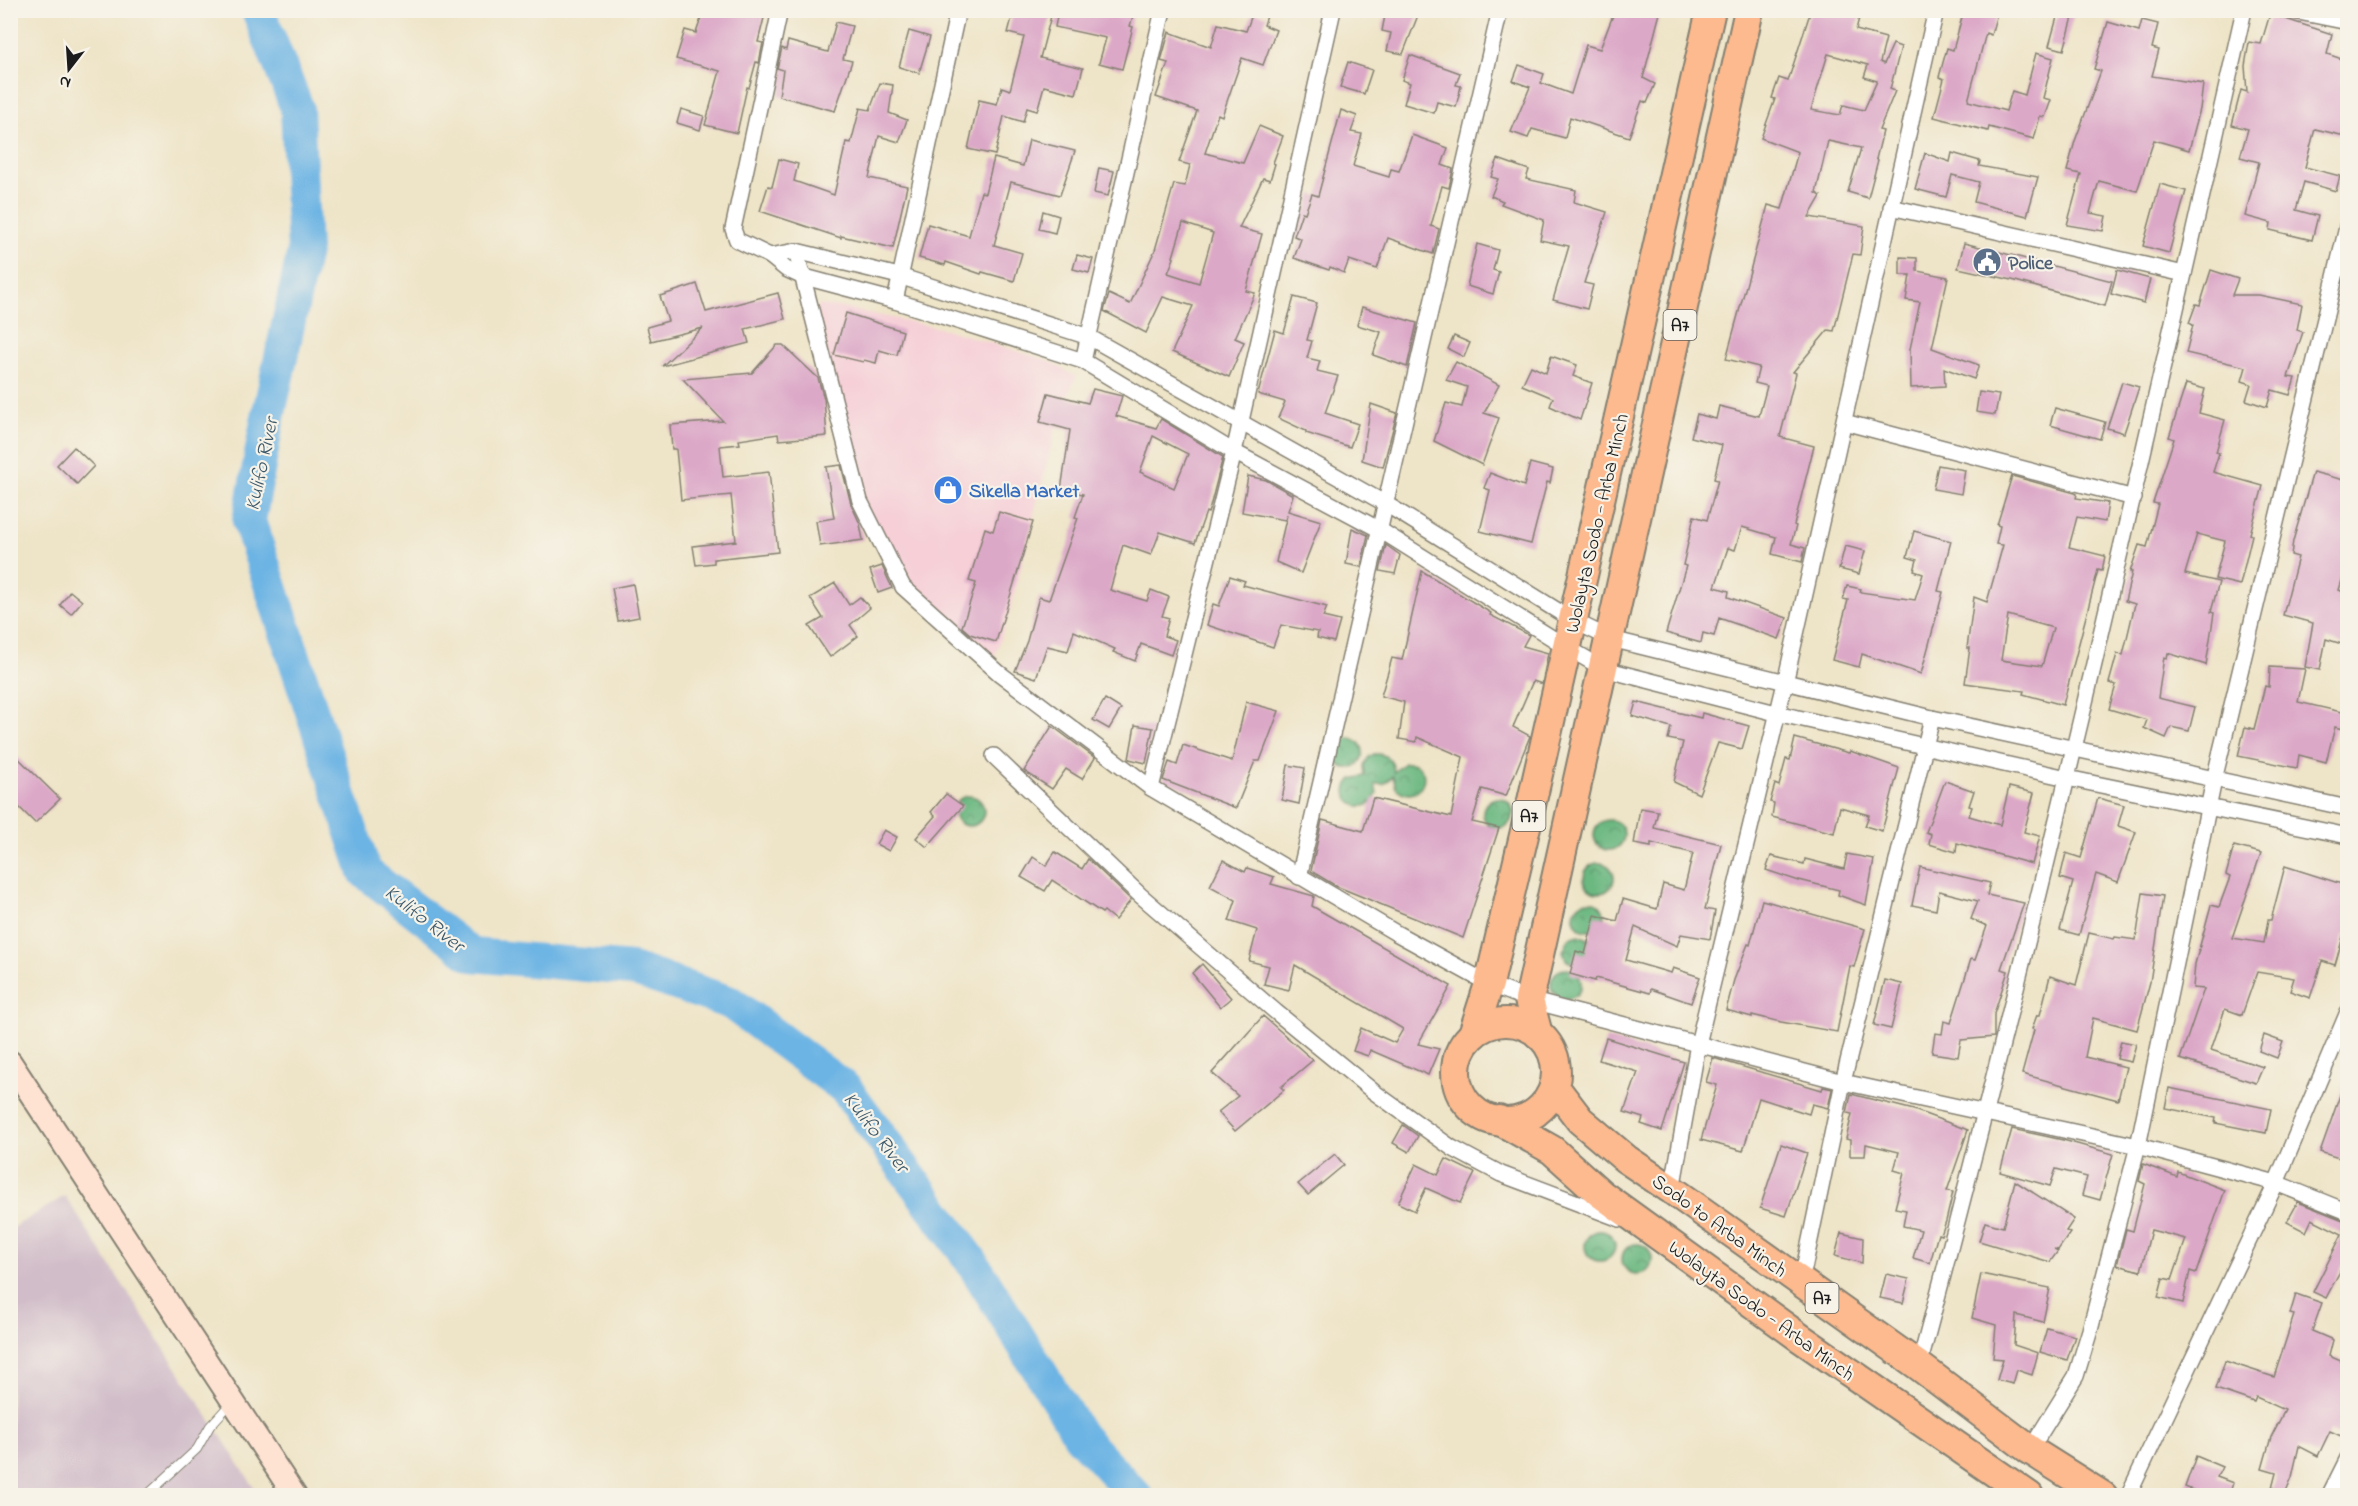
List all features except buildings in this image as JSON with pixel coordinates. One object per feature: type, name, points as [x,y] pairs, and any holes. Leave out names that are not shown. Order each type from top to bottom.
[{"type":"highway","name":"Wolayta Sodo - Arba Minch","points":[[1554,1086],[1547,1101],[1535,1113],[1520,1120],[1493,1121],[1475,1112],[1462,1097],[1458,1088],[1457,1058],[1466,1041],[1473,1034],[1489,984],[1571,635],[1712,10]]},
{"type":"highway","name":"Wolayta Sodo - Arba Minch","points":[[1529,1000],[1605,669],[1749,10]]},
{"type":"highway","name":"A7","points":[[1529,1000],[1538,1034],[1546,1042],[1555,1063],[1554,1086]]},
{"type":"highway","points":[[1473,1034],[1489,1025],[1506,1022],[1522,1025],[1538,1034]]},
{"type":"highway","name":"Sodo to Arba Minch","points":[[1554,1086],[1580,1120],[1626,1159],[1919,1366],[2021,1444],[2103,1496]]},
{"type":"highway","name":"Wolayta Sodo - Arba Minch","points":[[1500,1120],[1552,1150],[1601,1194],[1799,1337],[2029,1496]]},
{"type":"highway","points":[[1986,1467],[2021,1444]]},
{"type":"street","points":[[780,10],[733,229],[737,240],[770,256],[786,269],[801,276],[895,301],[1083,361],[1234,452],[1571,635],[1611,639],[1932,718],[2348,808]]},
{"type":"street","points":[[895,301],[958,10]]},
{"type":"street","points":[[1083,361],[1164,10]]},
{"type":"street","points":[[1151,788],[1234,452],[1333,10]]},
{"type":"street","points":[[1299,877],[1500,10]]},
{"type":"street","points":[[1672,1190],[1698,1044],[1785,683],[1936,10]]},
{"type":"street","points":[[1919,1366],[1987,1113],[2134,498],[2244,10]]},
{"type":"street","points":[[2289,10],[2348,22]]},
{"type":"street","points":[[1891,207],[2184,274]]},
{"type":"street","points":[[2021,1444],[2076,1376],[2090,1330],[2138,1146],[2214,780],[2348,223]]},
{"type":"street","points":[[770,256],[796,251],[899,276],[1089,337],[1386,504],[1571,635],[1605,669],[1776,713],[2067,778],[2348,836]]},
{"type":"street","points":[[796,251],[860,501],[903,587],[999,673],[1151,788],[1299,877],[1489,984],[1529,1000],[1843,1082],[2138,1146],[2276,1183],[2348,1212]]},
{"type":"street","points":[[1844,422],[2134,498]]},
{"type":"street","points":[[1801,1283],[1843,1082],[1932,718]]},
{"type":"street","points":[[994,756],[1140,894],[1276,1012],[1374,1092],[1452,1148],[1501,1174],[1654,1232]]},
{"type":"street","points":[[2128,1496],[2276,1183],[2348,1012]]},
{"type":"street","points":[[10,1062],[295,1496]]},
{"type":"street","points":[[2329,1496],[2348,1458]]},
{"type":"lane","points":[[146,1496],[197,1449],[210,1426],[234,1400]]},
{"type":"shaded area","name":"Sikella Market","points":[[819,305],[845,308],[948,330],[1049,361],[1076,377],[1058,416],[1011,608],[991,667],[906,593],[851,478],[817,372],[808,322]]},
{"type":"shaded area","points":[[65,1196],[259,1495],[11,1496],[11,1229]]},
{"type":"green space","points":[[1348,738],[1359,742],[1363,753],[1359,764],[1348,768],[1337,764],[1333,753],[1337,742]]},
{"type":"green space","points":[[1374,754],[1388,758],[1394,772],[1404,763],[1415,764],[1424,776],[1419,789],[1413,793],[1405,793],[1396,788],[1393,776],[1384,784],[1375,784],[1377,794],[1372,803],[1359,806],[1350,801],[1346,791],[1348,785],[1352,779],[1365,776],[1364,765]]},
{"type":"green space","points":[[969,796],[980,800],[984,811],[980,822],[969,826],[958,822],[954,811],[958,800]]},
{"type":"green space","points":[[1498,798],[1509,802],[1513,813],[1509,824],[1498,828],[1487,824],[1483,813],[1487,802]]},
{"type":"green space","points":[[1609,820],[1620,824],[1624,835],[1620,846],[1609,850],[1598,846],[1594,835],[1598,824]]},
{"type":"green space","points":[[1599,863],[1610,867],[1614,878],[1610,889],[1599,893],[1588,889],[1584,878],[1588,867]]},
{"type":"green space","points":[[1589,901],[1600,905],[1604,916],[1600,927],[1589,931],[1578,927],[1574,916],[1578,905]]},
{"type":"green space","points":[[1579,935],[1588,939],[1594,948],[1575,965],[1566,960],[1563,951],[1569,938]]},
{"type":"green space","points":[[1566,969],[1577,973],[1581,984],[1577,995],[1566,999],[1555,995],[1551,984],[1555,973]]},
{"type":"green space","points":[[1600,1231],[1611,1235],[1615,1246],[1611,1257],[1600,1261],[1589,1257],[1585,1246],[1589,1235]]},
{"type":"green space","points":[[1637,1244],[1648,1248],[1652,1259],[1648,1270],[1637,1274],[1626,1270],[1622,1259],[1626,1248]]},
{"type":"waterway","name":"Kulifo River","points":[[258,10],[297,108],[304,251],[267,422],[249,521],[365,872],[472,955],[632,969],[731,1003],[846,1089],[970,1259],[1080,1436],[1136,1496]]},
{"type":"place","name":"Police","points":[[1987,262]]},
{"type":"place","name":"Sikella Market","points":[[948,490]]}]
